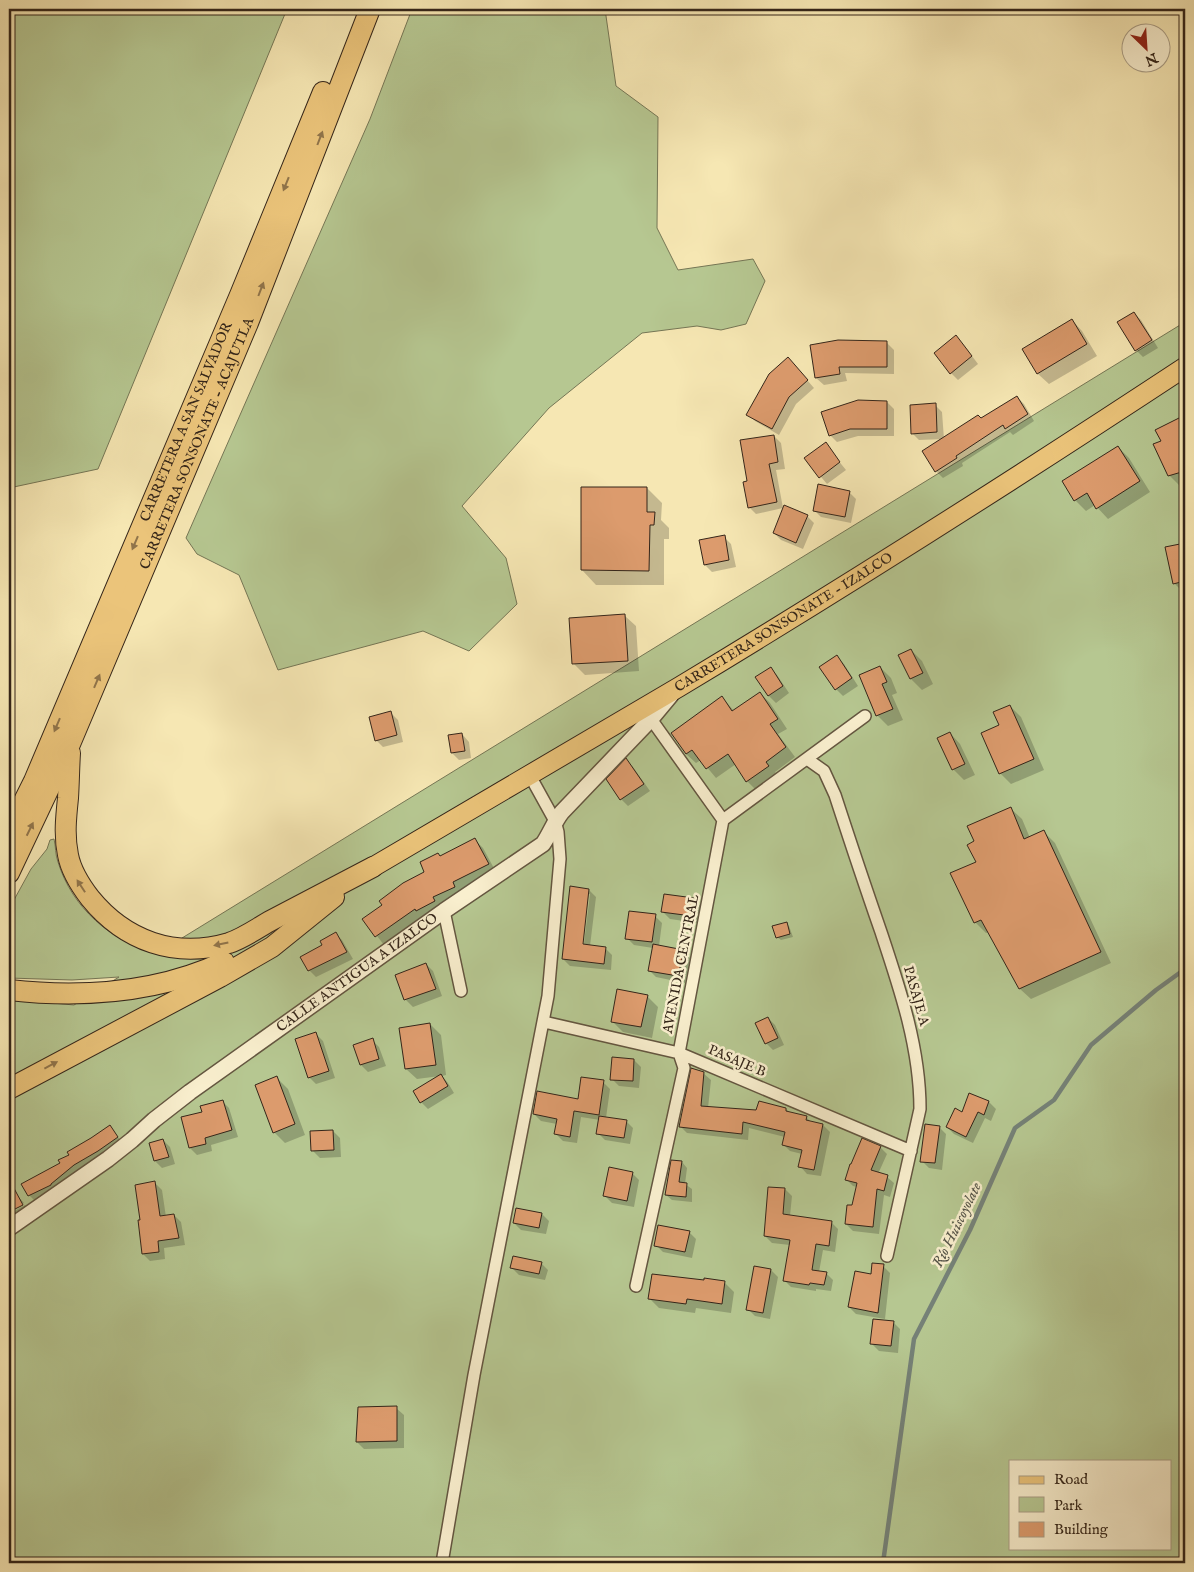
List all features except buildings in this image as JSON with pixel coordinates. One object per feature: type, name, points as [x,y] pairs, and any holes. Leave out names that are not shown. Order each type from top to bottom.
[{"type":"highway","name":"CARRETERA A SAN SALVADOR","points":[[9,831],[34,781],[236,304],[356,9]]},
{"type":"highway","name":"CARRETERA SONSONATE - ACAJUTLA","points":[[9,873],[70,744],[248,323],[370,9]]},
{"type":"highway","points":[[70,744],[65,830],[68,856],[74,873],[96,905],[110,919],[144,941],[190,949],[230,942],[373,867]]},
{"type":"highway","points":[[9,990],[63,993],[109,992],[140,988],[189,976],[233,958],[373,867]]},
{"type":"highway","points":[[9,1089],[33,1074],[220,977],[272,947],[373,867]]},
{"type":"main road","name":"CARRETERA SONSONATE - IZALCO","points":[[373,867],[678,687],[846,584],[1025,472],[1185,367]]},
{"type":"street","name":"CALLE ANTIGUA A IZALCO","points":[[9,1228],[132,1140],[190,1092],[444,911],[542,844],[549,836],[555,821],[562,812],[651,719],[678,687]]},
{"type":"street","points":[[651,719],[723,820],[865,716]]},
{"type":"street","name":"PASAJE A","points":[[807,759],[824,771],[835,795],[899,987],[911,1032],[920,1092],[920,1109],[886,1256]]},
{"type":"street","points":[[442,1563],[474,1375],[548,996],[560,859],[558,832],[555,821],[529,774]]},
{"type":"street","name":"AVENIDA CENTRAL","points":[[636,1286],[684,1068],[679,1053],[723,820]]},
{"type":"street","points":[[444,911],[461,992]]},
{"type":"street","name":"PASAJE B","points":[[544,1022],[679,1053],[911,1151]]},
{"type":"green space","points":[[9,9],[287,9],[98,469],[9,488]]},
{"type":"green space","points":[[412,9],[605,9],[616,86],[658,117],[657,228],[678,270],[753,259],[765,281],[746,324],[721,330],[697,326],[642,333],[549,408],[462,506],[506,558],[517,604],[469,651],[423,631],[278,670],[239,575],[197,554],[186,538],[370,119]]},
{"type":"green space","points":[[1185,322],[1185,1563],[9,1563],[9,999],[74,1005],[119,977],[72,980],[9,978],[9,909],[31,869],[47,849],[50,840],[54,839],[57,859],[64,879],[83,908],[109,931],[139,948],[156,954]]},
{"type":"waterway","name":"Río Huiscoyolate","points":[[883,1563],[914,1339],[970,1230],[1015,1128],[1054,1100],[1091,1045],[1156,990],[1185,969]]}]
